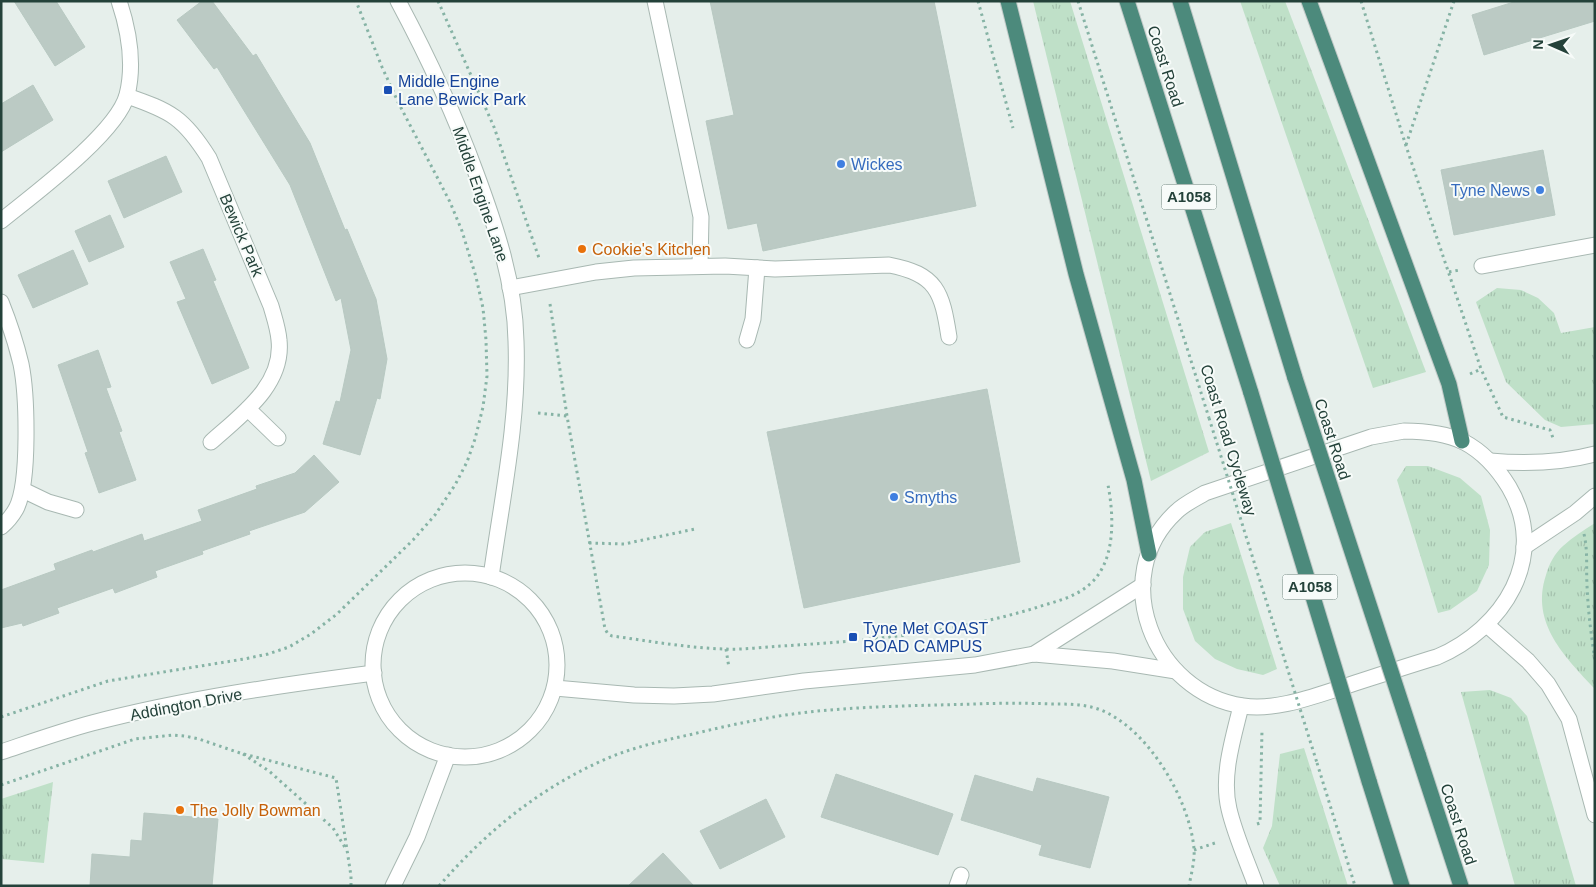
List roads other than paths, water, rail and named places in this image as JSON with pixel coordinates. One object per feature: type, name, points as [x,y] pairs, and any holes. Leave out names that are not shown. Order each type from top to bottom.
[{"type":"highway","points":[[1008,1],[1076,274],[1134,480],[1149,554]]},
{"type":"highway","name":"Coast Road","points":[[1127,1],[1251,394],[1402,886]]},
{"type":"highway","name":"Coast Road","points":[[1180,1],[1295,378],[1461,886]]},
{"type":"highway","points":[[1309,1],[1448,384],[1462,441]]},
{"type":"street","points":[[1,221],[92,143],[116,115],[127,96],[130,51],[127,25],[119,1]]},
{"type":"street","name":"Middle Engine Lane","points":[[398,1],[439,82],[462,136],[493,221],[514,309],[516,340],[515,410],[491,577]]},
{"type":"street","points":[[655,1],[700,217],[700,265]]},
{"type":"street","name":"Bewick Park","points":[[127,96],[159,107],[184,124],[197,139],[209,158],[271,306],[277,325],[280,353],[276,370],[263,392],[248,409],[211,442]]},
{"type":"street","points":[[1482,266],[1595,245]]},
{"type":"street","points":[[510,288],[634,268],[700,265],[775,269],[889,265],[921,274],[930,282],[938,294],[944,310],[949,337]]},
{"type":"street","points":[[747,340],[753,319],[757,268]]},
{"type":"street","points":[[1,302],[12,331],[21,366],[25,400],[26,464],[23,490],[17,508],[9,521],[1,527]]},
{"type":"street","points":[[248,409],[278,438]]},
{"type":"street","points":[[1404,431],[1426,431],[1444,435],[1462,441],[1476,449],[1490,461],[1514,494],[1524,531],[1521,567],[1514,587],[1503,606],[1487,625],[1460,646],[1437,657],[1314,696],[1263,707],[1241,706],[1206,694],[1191,685],[1163,657],[1154,639],[1144,604],[1143,585],[1149,554],[1155,539],[1176,512],[1191,500],[1385,433],[1404,431]]},
{"type":"street","points":[[1490,461],[1513,463],[1560,461],[1595,454]]},
{"type":"street","points":[[23,490],[48,502],[76,510]]},
{"type":"street","points":[[1524,547],[1575,513],[1595,496]]},
{"type":"street","points":[[467,573],[491,577],[510,584],[528,596],[541,614],[553,640],[557,665],[555,688],[543,715],[529,732],[510,745],[488,754],[469,757],[448,755],[428,749],[412,740],[396,726],[384,709],[374,674],[375,650],[383,627],[393,609],[405,594],[422,583],[445,575],[467,573]]},
{"type":"street","points":[[1034,654],[1143,585]]},
{"type":"street","points":[[1487,625],[1528,661],[1548,684],[1569,719],[1595,815]]},
{"type":"street","points":[[555,688],[634,695],[674,696],[713,694],[804,681],[975,665],[1034,654],[1113,662],[1176,672]]},
{"type":"street","name":"Addington Drive","points":[[1,752],[92,723],[151,710],[205,699],[374,674]]},
{"type":"street","points":[[1241,706],[1226,779],[1228,808],[1256,886]]},
{"type":"street","points":[[393,886],[417,837],[448,755]]},
{"type":"place","name":"Middle Engine Lane Bewick Park","points":[[388,90]]},
{"type":"place","name":"Wickes","points":[[841,164]]},
{"type":"place","name":"Tyne News","points":[[1540,190]]},
{"type":"place","name":"Cookie's Kitchen","points":[[582,249]]},
{"type":"place","name":"Smyths","points":[[894,497]]},
{"type":"place","name":"Tyne Met COAST ROAD CAMPUS","points":[[853,637]]},
{"type":"place","name":"The Jolly Bowman","points":[[180,810]]}]
